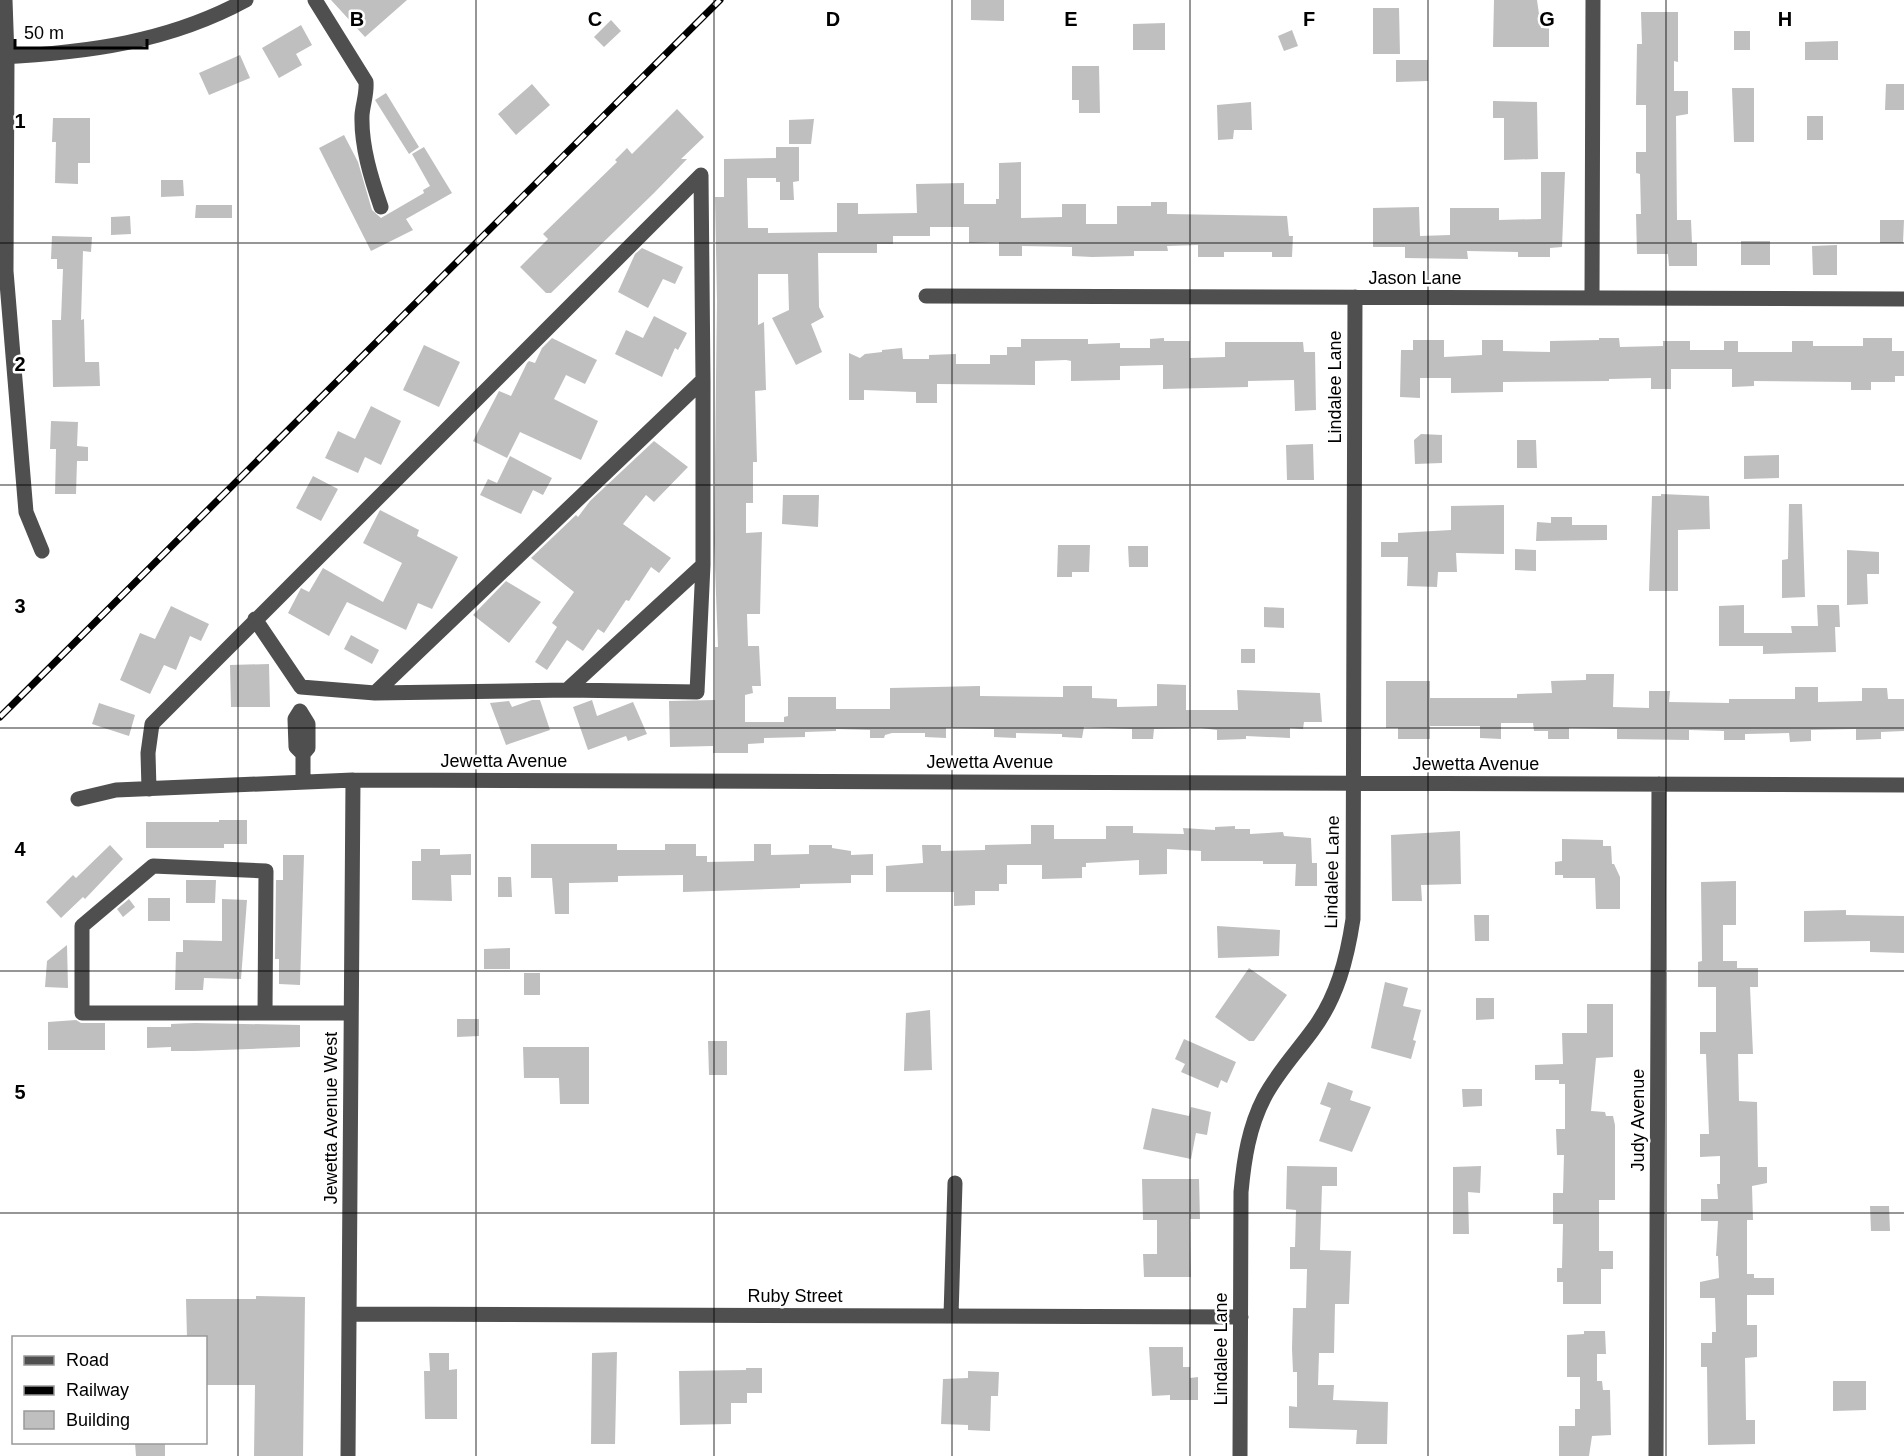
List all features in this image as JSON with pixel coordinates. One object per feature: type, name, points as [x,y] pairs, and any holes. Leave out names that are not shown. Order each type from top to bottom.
[{"type":"street","points":[[5,0],[6,271],[26,512],[42,551]]},
{"type":"street","points":[[4,57],[102,49],[154,37],[195,23],[246,0]]},
{"type":"street","points":[[315,0],[366,82],[367,93],[362,114],[366,148],[369,171],[381,207]]},
{"type":"street","points":[[1592,298],[1593,0]]},
{"type":"street","points":[[149,789],[148,753],[152,724],[701,175],[703,565],[697,692],[567,690],[375,693],[301,687]]},
{"type":"street","name":"Jason Lane","points":[[926,296],[1904,299]]},
{"type":"street","name":"Lindalee Lane","points":[[1240,1456],[1241,1192],[1244,1161],[1252,1128],[1279,1073],[1314,1029],[1329,1003],[1349,946],[1353,919],[1355,297]]},
{"type":"street","points":[[375,693],[703,380]]},
{"type":"street","points":[[567,690],[703,565]]},
{"type":"street","points":[[255,619],[301,687],[300,711],[308,724],[308,748],[303,754],[303,782]]},
{"type":"street","name":"Jewetta Avenue","points":[[78,799],[116,790],[353,780],[1904,785]]},
{"type":"street","name":"Jewetta Avenue West","points":[[348,1456],[353,780]]},
{"type":"street","name":"Judy Avenue","points":[[1656,1456],[1659,784]]},
{"type":"street","points":[[265,1013],[266,871],[153,867],[82,926],[82,1013],[265,1013],[351,1013]]},
{"type":"street","points":[[951,1316],[955,1183]]},
{"type":"street","name":"Ruby Street","points":[[350,1314],[1240,1317]]},
{"type":"building","points":[[331,0],[407,0],[365,37]]},
{"type":"building","points":[[971,0],[1004,0],[1004,21],[971,20]]},
{"type":"building","points":[[1494,0],[1537,0],[1541,28],[1549,28],[1549,47],[1493,47]]},
{"type":"building","points":[[1373,8],[1399,8],[1400,54],[1373,54]]},
{"type":"building","points":[[1641,12],[1678,12],[1678,62],[1674,61],[1674,91],[1688,91],[1688,114],[1676,116],[1677,220],[1691,220],[1692,243],[1697,243],[1697,266],[1669,266],[1668,254],[1637,254],[1636,214],[1641,214],[1640,174],[1636,173],[1636,152],[1646,152],[1646,105],[1636,105],[1637,44],[1642,44]]},
{"type":"building","points":[[611,20],[621,31],[604,47],[594,37]]},
{"type":"building","points":[[1165,23],[1165,50],[1133,50],[1133,24]]},
{"type":"building","points":[[301,25],[312,45],[296,54],[302,65],[279,78],[262,48]]},
{"type":"building","points":[[1292,30],[1298,46],[1284,51],[1278,36]]},
{"type":"building","points":[[1734,31],[1750,31],[1750,50],[1734,50]]},
{"type":"building","points":[[1838,41],[1838,60],[1805,60],[1805,42]]},
{"type":"building","points":[[240,55],[250,78],[209,95],[199,73]]},
{"type":"building","points":[[1396,60],[1428,60],[1428,81],[1396,82]]},
{"type":"building","points":[[1072,66],[1099,66],[1100,113],[1079,113],[1079,100],[1072,100]]},
{"type":"building","points":[[532,84],[550,105],[516,135],[498,114]]},
{"type":"building","points":[[1886,84],[1904,84],[1904,110],[1885,110]]},
{"type":"building","points":[[1732,88],[1754,88],[1754,142],[1734,142]]},
{"type":"building","points":[[386,93],[419,147],[409,154],[375,100]]},
{"type":"building","points":[[1493,101],[1537,102],[1538,159],[1504,160],[1504,118],[1493,118]]},
{"type":"building","points":[[1251,102],[1252,130],[1234,130],[1233,139],[1218,140],[1217,105]]},
{"type":"building","points":[[677,109],[704,137],[681,159],[687,159],[654,193],[551,293],[546,293],[520,267],[548,239],[543,234],[617,162],[615,160],[627,148],[632,154]]},
{"type":"building","points":[[1807,116],[1823,116],[1823,140],[1807,140]]},
{"type":"building","points":[[53,118],[90,118],[90,163],[78,163],[78,184],[55,183],[56,142],[52,142]]},
{"type":"building","points":[[814,119],[811,144],[789,144],[789,120]]},
{"type":"building","points":[[344,135],[358,162],[372,210],[381,218],[424,193],[423,190],[430,186],[412,154],[424,147],[452,193],[406,219],[413,230],[371,251],[319,148]]},
{"type":"building","points":[[776,147],[799,147],[799,181],[793,182],[794,200],[780,200],[780,182],[776,182],[776,178],[747,178],[748,228],[768,228],[768,233],[837,232],[837,203],[858,203],[858,214],[917,213],[916,184],[964,183],[964,204],[996,204],[996,199],[999,199],[999,163],[1021,162],[1021,218],[1062,217],[1062,204],[1086,204],[1086,224],[1117,224],[1117,206],[1151,206],[1151,202],[1167,202],[1167,214],[1287,216],[1289,236],[1293,236],[1292,257],[1272,257],[1272,252],[1224,252],[1224,257],[1198,257],[1198,245],[1167,246],[1168,251],[1134,251],[1134,256],[1092,257],[1072,256],[1072,247],[1022,246],[1022,256],[999,256],[999,242],[969,243],[969,227],[930,227],[930,236],[893,236],[893,244],[877,244],[877,253],[818,253],[819,307],[824,317],[811,324],[822,352],[796,365],[772,318],[789,310],[788,274],[758,274],[758,325],[764,322],[766,390],[755,391],[757,462],[753,462],[753,503],[746,503],[746,533],[762,532],[760,614],[747,614],[748,646],[759,646],[761,686],[752,686],[753,693],[745,695],[745,722],[784,722],[784,717],[788,716],[788,697],[836,697],[836,709],[890,709],[890,688],[980,686],[980,696],[1063,697],[1063,686],[1092,686],[1092,698],[1117,699],[1117,707],[1157,706],[1157,684],[1186,685],[1186,710],[1238,710],[1237,690],[1320,693],[1322,722],[1304,722],[1303,729],[1290,728],[1290,738],[1246,736],[1246,739],[1217,740],[1217,730],[1201,728],[1154,729],[1153,739],[1132,739],[1132,729],[1084,727],[1082,738],[1062,737],[1062,734],[1016,733],[1016,738],[994,737],[994,729],[946,728],[946,738],[925,737],[925,733],[892,733],[885,735],[884,738],[870,738],[870,730],[836,729],[836,731],[805,732],[805,737],[764,738],[764,743],[748,744],[748,753],[713,753],[713,746],[670,747],[669,701],[715,700],[715,647],[718,647],[714,542],[717,301],[715,197],[724,197],[724,159],[776,158]]},
{"type":"building","points":[[1541,172],[1565,172],[1562,247],[1550,248],[1550,257],[1518,257],[1518,252],[1467,251],[1468,259],[1405,258],[1405,247],[1373,247],[1373,208],[1419,207],[1420,236],[1450,235],[1450,208],[1499,208],[1499,220],[1541,219]]},
{"type":"building","points":[[161,180],[183,180],[184,196],[161,197]]},
{"type":"building","points":[[196,205],[232,205],[232,218],[195,218]]},
{"type":"building","points":[[130,216],[131,234],[111,235],[111,217]]},
{"type":"building","points":[[1880,220],[1904,220],[1903,243],[1880,243]]},
{"type":"building","points":[[52,236],[92,237],[91,252],[83,251],[81,320],[84,319],[85,362],[99,362],[100,386],[53,387],[52,320],[61,320],[63,269],[57,269],[57,259],[51,259]]},
{"type":"building","points":[[1741,241],[1770,241],[1770,265],[1741,265]]},
{"type":"building","points":[[1837,245],[1837,275],[1813,275],[1812,246]]},
{"type":"building","points":[[642,248],[683,267],[675,284],[663,279],[648,308],[618,292],[635,254]]},
{"type":"building","points":[[654,316],[687,333],[678,350],[675,348],[662,377],[615,354],[626,330],[643,338]]},
{"type":"building","points":[[552,338],[597,360],[585,384],[566,375],[554,399],[598,421],[581,460],[520,432],[507,458],[473,441],[499,391],[511,396],[527,363],[529,361],[535,363],[542,348]]},
{"type":"building","points":[[1164,338],[1164,341],[1190,341],[1190,358],[1225,357],[1225,342],[1303,342],[1304,352],[1315,352],[1316,410],[1295,411],[1294,380],[1248,381],[1248,387],[1163,389],[1163,365],[1120,366],[1120,380],[1071,381],[1071,361],[1066,360],[1035,361],[1035,385],[937,384],[937,403],[916,403],[916,392],[864,390],[864,400],[849,400],[849,353],[860,358],[865,354],[902,348],[903,359],[929,359],[929,355],[956,354],[956,364],[990,364],[990,355],[1007,355],[1007,347],[1021,347],[1021,339],[1088,339],[1088,344],[1120,343],[1120,348],[1150,348],[1150,339]]},
{"type":"building","points":[[1599,338],[1619,338],[1620,347],[1663,346],[1663,341],[1690,341],[1690,350],[1724,350],[1724,341],[1738,341],[1738,352],[1792,352],[1792,341],[1813,341],[1813,346],[1863,346],[1863,338],[1892,338],[1892,351],[1904,351],[1904,376],[1895,376],[1895,382],[1871,382],[1871,390],[1851,390],[1851,382],[1754,381],[1754,386],[1732,387],[1732,369],[1671,369],[1671,389],[1651,389],[1651,378],[1609,379],[1609,381],[1503,382],[1503,392],[1451,393],[1451,378],[1420,378],[1420,398],[1400,397],[1401,350],[1413,350],[1413,340],[1444,340],[1444,357],[1482,355],[1482,340],[1503,340],[1503,351],[1550,352],[1550,341],[1599,340]]},
{"type":"building","points":[[424,345],[460,362],[439,407],[403,390]]},
{"type":"building","points":[[371,406],[401,421],[381,465],[365,457],[358,473],[325,458],[338,431],[355,439]]},
{"type":"building","points":[[51,421],[78,422],[77,446],[88,447],[88,461],[77,461],[76,494],[55,494],[56,449],[50,449]]},
{"type":"building","points":[[1421,434],[1442,435],[1442,463],[1415,464],[1414,440]]},
{"type":"building","points":[[1517,440],[1536,440],[1537,468],[1517,468]]},
{"type":"building","points":[[654,441],[688,467],[654,502],[646,495],[623,524],[671,558],[659,573],[651,567],[629,601],[626,600],[604,633],[598,629],[583,651],[567,640],[547,670],[535,662],[557,627],[552,623],[574,592],[531,558],[576,515],[578,517],[590,501]]},
{"type":"building","points":[[1313,444],[1314,480],[1287,480],[1286,445]]},
{"type":"building","points":[[1779,455],[1779,478],[1744,479],[1744,456]]},
{"type":"building","points":[[510,456],[552,478],[543,495],[533,490],[521,514],[480,495],[488,479],[497,483]]},
{"type":"building","points":[[313,476],[338,489],[321,521],[296,508]]},
{"type":"building","points":[[1661,494],[1709,496],[1710,529],[1678,530],[1678,591],[1649,591],[1652,496],[1661,496]]},
{"type":"building","points":[[783,495],[819,495],[818,527],[782,524]]},
{"type":"building","points":[[1789,504],[1802,504],[1805,597],[1782,598],[1782,560],[1788,559]]},
{"type":"building","points":[[1504,505],[1504,554],[1456,553],[1457,572],[1438,572],[1437,587],[1407,586],[1408,557],[1381,557],[1381,542],[1398,542],[1398,533],[1451,530],[1451,506]]},
{"type":"building","points":[[380,510],[419,530],[417,536],[458,557],[432,609],[418,603],[406,630],[347,602],[329,636],[288,613],[301,588],[309,592],[323,568],[383,602],[402,563],[363,543]]},
{"type":"building","points":[[1551,517],[1572,517],[1572,525],[1607,525],[1607,540],[1536,541],[1537,522],[1551,523]]},
{"type":"building","points":[[1058,545],[1090,545],[1089,572],[1072,572],[1072,577],[1057,577]]},
{"type":"building","points":[[1128,546],[1148,546],[1148,567],[1129,567]]},
{"type":"building","points":[[1515,549],[1536,550],[1536,571],[1515,570]]},
{"type":"building","points":[[1847,550],[1879,552],[1879,574],[1867,574],[1868,604],[1847,605]]},
{"type":"building","points":[[506,581],[541,602],[509,643],[473,615]]},
{"type":"building","points":[[1744,605],[1744,633],[1792,633],[1791,626],[1818,626],[1817,605],[1839,605],[1840,627],[1835,627],[1836,652],[1763,654],[1763,646],[1719,646],[1719,606]]},
{"type":"building","points":[[171,606],[209,624],[201,641],[190,636],[176,670],[164,665],[150,694],[120,680],[140,633],[155,639]]},
{"type":"building","points":[[1264,607],[1284,608],[1284,628],[1264,627]]},
{"type":"building","points":[[351,635],[379,650],[372,664],[344,649]]},
{"type":"building","points":[[1241,649],[1255,649],[1255,663],[1241,663]]},
{"type":"building","points":[[269,664],[270,707],[231,707],[230,665]]},
{"type":"building","points":[[1586,674],[1614,674],[1613,707],[1649,708],[1649,691],[1670,691],[1669,702],[1729,703],[1729,699],[1795,699],[1795,687],[1818,687],[1818,702],[1862,701],[1862,688],[1887,688],[1888,699],[1904,699],[1904,731],[1881,732],[1881,739],[1856,740],[1856,729],[1811,730],[1811,741],[1790,742],[1789,733],[1745,734],[1745,740],[1724,740],[1724,731],[1689,730],[1689,740],[1617,739],[1617,729],[1569,728],[1569,739],[1548,739],[1548,731],[1534,731],[1533,723],[1501,723],[1501,739],[1480,738],[1480,726],[1430,726],[1430,739],[1398,739],[1398,728],[1386,728],[1386,681],[1430,681],[1430,698],[1517,698],[1517,694],[1552,693],[1551,681],[1586,680]]},
{"type":"building","points":[[532,700],[540,700],[550,730],[506,745],[490,703],[509,701],[512,707]]},
{"type":"building","points":[[592,700],[597,716],[633,702],[647,734],[628,741],[626,736],[588,750],[573,707]]},
{"type":"building","points":[[99,703],[135,715],[129,736],[92,724]]},
{"type":"building","points":[[219,820],[247,820],[247,844],[224,844],[224,848],[146,848],[146,822],[219,822]]},
{"type":"building","points":[[1031,825],[1054,825],[1054,839],[1106,839],[1106,826],[1133,826],[1133,833],[1184,834],[1183,828],[1215,830],[1215,827],[1235,826],[1235,829],[1250,829],[1250,834],[1283,832],[1284,836],[1311,838],[1312,863],[1317,863],[1317,886],[1295,886],[1296,864],[1263,864],[1263,861],[1201,861],[1201,851],[1167,849],[1167,874],[1139,875],[1139,860],[1086,863],[1086,867],[1082,867],[1082,878],[1042,879],[1042,865],[1007,865],[1007,884],[999,884],[999,891],[975,891],[975,905],[954,906],[954,892],[886,892],[886,866],[923,863],[922,845],[941,845],[941,851],[985,850],[985,845],[1031,844]]},
{"type":"building","points":[[1460,831],[1461,884],[1421,885],[1422,901],[1392,901],[1391,835]]},
{"type":"building","points":[[1562,839],[1603,840],[1603,846],[1611,846],[1612,864],[1620,877],[1620,909],[1596,909],[1595,878],[1563,878],[1563,875],[1555,875],[1555,862],[1562,861]]},
{"type":"building","points":[[531,844],[617,844],[617,850],[665,850],[665,844],[696,844],[696,856],[707,856],[707,862],[754,861],[754,844],[771,844],[771,855],[809,854],[809,845],[832,845],[832,848],[851,851],[851,855],[873,854],[873,875],[851,875],[851,883],[800,884],[800,888],[683,892],[683,875],[618,876],[618,882],[569,883],[569,914],[555,914],[552,878],[531,878]]},
{"type":"building","points":[[110,845],[123,859],[85,899],[83,897],[61,918],[46,902],[73,875],[76,878]]},
{"type":"building","points":[[421,849],[440,849],[440,855],[471,854],[471,875],[451,875],[452,901],[412,900],[412,861],[421,861]]},
{"type":"building","points":[[283,855],[304,855],[300,985],[279,984],[279,959],[275,959],[276,880],[283,880]]},
{"type":"building","points":[[498,877],[511,877],[512,897],[498,897]]},
{"type":"building","points":[[186,880],[216,880],[215,903],[186,903]]},
{"type":"building","points":[[1736,881],[1736,925],[1723,925],[1723,961],[1737,961],[1737,968],[1758,968],[1758,987],[1750,987],[1753,1054],[1738,1054],[1739,1101],[1757,1102],[1758,1167],[1767,1167],[1767,1183],[1752,1186],[1753,1220],[1747,1220],[1747,1274],[1754,1274],[1754,1278],[1774,1278],[1774,1295],[1747,1295],[1747,1325],[1757,1325],[1757,1357],[1745,1358],[1746,1420],[1755,1420],[1755,1444],[1708,1445],[1707,1367],[1701,1367],[1701,1343],[1712,1343],[1712,1332],[1716,1332],[1715,1298],[1700,1298],[1700,1282],[1719,1278],[1718,1256],[1716,1256],[1718,1221],[1701,1221],[1701,1199],[1718,1199],[1720,1156],[1700,1157],[1700,1134],[1709,1134],[1706,1054],[1700,1054],[1700,1032],[1716,1032],[1716,987],[1698,987],[1698,962],[1702,961],[1701,882]]},
{"type":"building","points":[[148,898],[170,898],[170,921],[148,921]]},
{"type":"building","points":[[129,899],[135,907],[123,917],[117,909]]},
{"type":"building","points":[[222,899],[247,900],[241,979],[204,978],[203,990],[175,990],[176,952],[183,952],[183,940],[222,941]]},
{"type":"building","points":[[1846,910],[1846,915],[1904,916],[1904,953],[1870,952],[1870,941],[1804,942],[1804,911]]},
{"type":"building","points":[[1474,915],[1489,915],[1489,941],[1475,941]]},
{"type":"building","points":[[1217,926],[1280,930],[1279,956],[1218,958]]},
{"type":"building","points":[[67,945],[68,988],[45,987],[47,961]]},
{"type":"building","points":[[510,948],[510,969],[484,969],[484,949]]},
{"type":"building","points":[[1249,968],[1287,995],[1254,1041],[1249,1041],[1215,1017]]},
{"type":"building","points":[[524,973],[540,973],[540,995],[524,995]]},
{"type":"building","points":[[1385,982],[1408,988],[1403,1006],[1421,1010],[1413,1040],[1416,1041],[1411,1059],[1371,1048]]},
{"type":"building","points":[[1476,998],[1494,998],[1494,1019],[1476,1020]]},
{"type":"building","points":[[1587,1004],[1613,1004],[1613,1057],[1596,1058],[1591,1111],[1605,1112],[1606,1116],[1613,1116],[1615,1125],[1615,1200],[1599,1200],[1599,1251],[1613,1251],[1613,1269],[1601,1269],[1601,1304],[1563,1304],[1563,1282],[1557,1282],[1557,1268],[1562,1268],[1563,1224],[1553,1224],[1553,1193],[1563,1193],[1564,1155],[1557,1155],[1556,1129],[1565,1129],[1565,1084],[1559,1084],[1559,1080],[1535,1080],[1535,1065],[1563,1064],[1562,1033],[1587,1033]]},
{"type":"building","points":[[930,1010],[932,1070],[904,1071],[906,1013]]},
{"type":"building","points":[[457,1019],[479,1019],[479,1036],[457,1037]]},
{"type":"building","points":[[76,1020],[81,1023],[105,1023],[105,1050],[48,1050],[48,1022]]},
{"type":"building","points":[[171,1024],[300,1025],[300,1047],[194,1051],[171,1051],[171,1047],[147,1048],[147,1027],[171,1027]]},
{"type":"building","points":[[1184,1039],[1236,1062],[1227,1083],[1221,1080],[1218,1088],[1181,1072],[1185,1064],[1175,1059]]},
{"type":"building","points":[[708,1041],[727,1041],[727,1075],[709,1075]]},
{"type":"building","points":[[523,1047],[589,1047],[589,1104],[560,1104],[559,1078],[524,1078]]},
{"type":"building","points":[[1328,1082],[1353,1091],[1350,1100],[1371,1107],[1352,1152],[1319,1141],[1331,1108],[1320,1104]]},
{"type":"building","points":[[1462,1089],[1482,1089],[1482,1106],[1463,1107]]},
{"type":"building","points":[[1191,1107],[1211,1112],[1207,1135],[1196,1133],[1191,1159],[1143,1149],[1152,1108],[1189,1116]]},
{"type":"building","points":[[1287,1166],[1337,1167],[1337,1186],[1322,1186],[1320,1250],[1351,1251],[1349,1304],[1335,1304],[1334,1353],[1319,1353],[1318,1385],[1334,1385],[1333,1400],[1388,1402],[1387,1444],[1356,1444],[1357,1430],[1289,1428],[1289,1406],[1297,1407],[1297,1372],[1293,1372],[1292,1349],[1293,1308],[1306,1308],[1307,1269],[1290,1269],[1290,1247],[1295,1247],[1296,1210],[1286,1209]]},
{"type":"building","points":[[1481,1166],[1480,1193],[1468,1192],[1469,1234],[1453,1234],[1453,1167]]},
{"type":"building","points":[[1142,1179],[1199,1179],[1200,1219],[1190,1219],[1191,1277],[1144,1277],[1143,1254],[1157,1254],[1157,1220],[1143,1220]]},
{"type":"building","points":[[1870,1206],[1889,1206],[1890,1231],[1871,1231]]},
{"type":"building","points":[[256,1296],[305,1297],[303,1456],[254,1456],[255,1385],[207,1385],[207,1336],[187,1336],[186,1299],[256,1299]]},
{"type":"building","points":[[1584,1331],[1605,1331],[1606,1354],[1597,1354],[1597,1381],[1602,1381],[1603,1390],[1610,1390],[1611,1435],[1592,1436],[1589,1456],[1559,1456],[1559,1426],[1575,1426],[1575,1409],[1580,1409],[1580,1377],[1567,1377],[1567,1335],[1584,1334]]},
{"type":"building","points":[[1149,1347],[1183,1347],[1183,1367],[1190,1367],[1190,1378],[1198,1377],[1198,1400],[1170,1400],[1170,1395],[1152,1396]]},
{"type":"building","points":[[617,1352],[615,1444],[591,1444],[592,1353]]},
{"type":"building","points":[[429,1353],[449,1353],[449,1370],[457,1369],[457,1419],[425,1419],[424,1371],[430,1371]]},
{"type":"building","points":[[746,1368],[762,1368],[762,1393],[747,1393],[747,1403],[731,1403],[731,1424],[680,1425],[679,1371],[746,1370]]},
{"type":"building","points":[[968,1371],[999,1372],[998,1396],[991,1396],[990,1431],[968,1430],[968,1425],[941,1424],[943,1379],[968,1378]]},
{"type":"building","points":[[1833,1381],[1866,1381],[1866,1410],[1833,1411]]},
{"type":"building","points":[[135,1444],[165,1444],[165,1456],[136,1456]]},
{"type":"railway","points":[[0,717],[720,0]]}]
